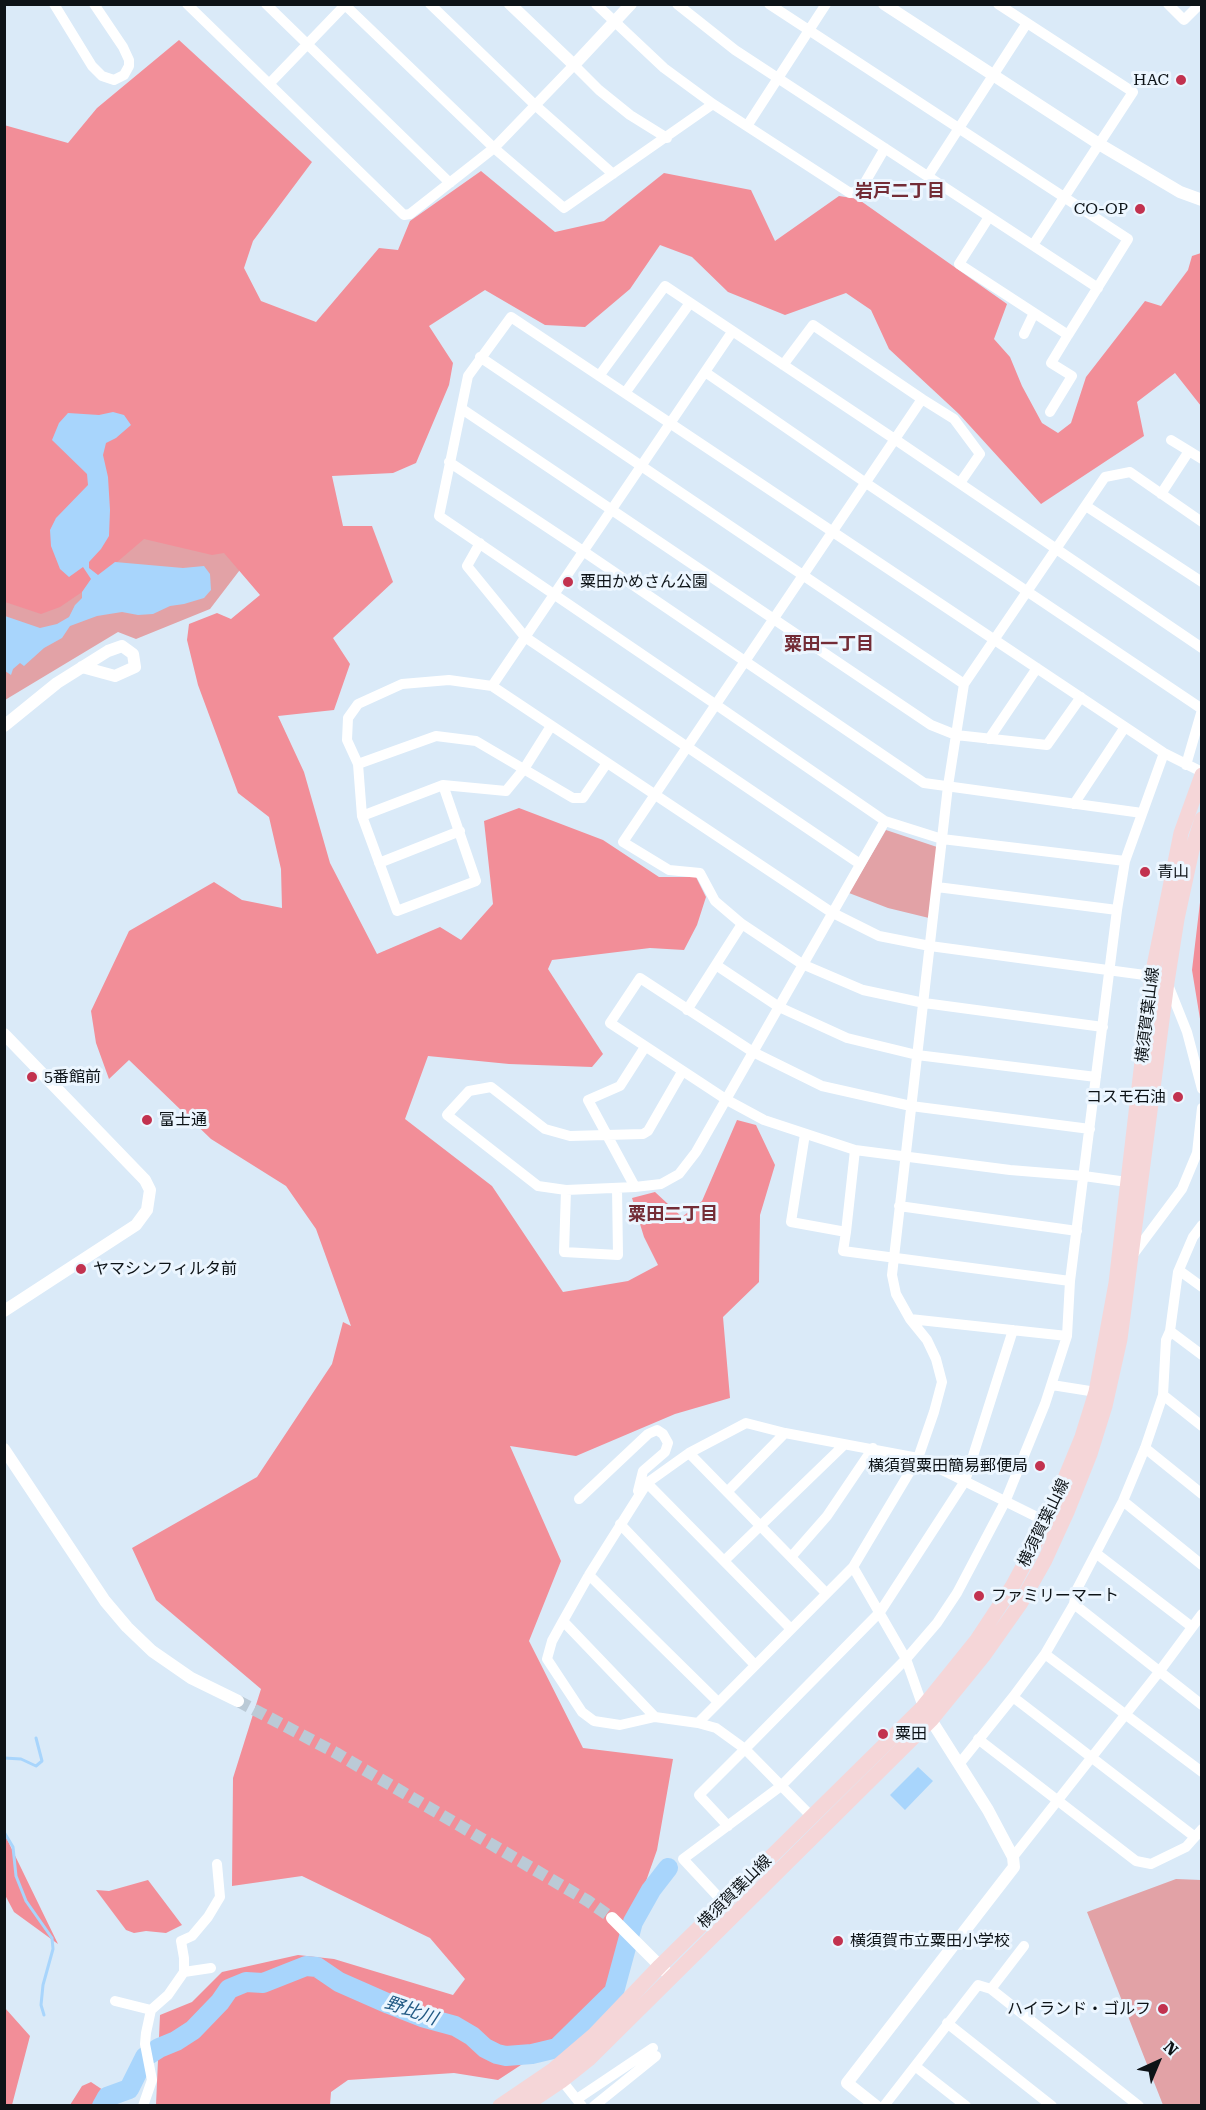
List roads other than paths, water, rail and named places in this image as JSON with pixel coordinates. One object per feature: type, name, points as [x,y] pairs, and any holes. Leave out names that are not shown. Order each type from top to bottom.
[{"type":"main road","name":"横須賀葉山線","points":[[666,1972],[724,1903],[812,1815],[927,1713],[1012,1587],[1047,1522],[1082,1437],[1096,1392],[1116,1283],[1152,976],[1181,833],[1202,774]]},
{"type":"main road","name":"横須賀葉山線","points":[[524,2106],[594,2035],[666,1972],[811,1836],[984,1655],[1020,1604],[1045,1560],[1090,1454],[1105,1406],[1120,1339],[1167,982],[1179,907],[1192,850],[1202,819]]},
{"type":"main road","name":"横須賀葉山線","points":[[500,2106],[557,2075]]},
{"type":"street","points":[[54,4],[93,66],[102,76],[114,80],[124,75],[129,66],[129,60],[123,47],[94,4]]},
{"type":"street","points":[[188,4],[404,215],[410,214],[494,148],[631,4]]},
{"type":"street","points":[[266,4],[450,183]]},
{"type":"street","points":[[430,4],[535,105],[613,174]]},
{"type":"street","points":[[510,4],[599,90],[630,116],[667,138]]},
{"type":"street","points":[[596,4],[664,68],[713,104],[850,192],[860,190],[885,148]]},
{"type":"street","points":[[676,4],[735,50],[1098,288]]},
{"type":"street","points":[[769,4],[1128,239],[1051,363],[1072,376],[1050,412]]},
{"type":"street","points":[[747,126],[826,4]]},
{"type":"street","points":[[884,4],[1099,144],[1180,192],[1202,200]]},
{"type":"street","points":[[998,4],[1133,92],[1033,245]]},
{"type":"street","points":[[1168,4],[1184,20],[1200,4]]},
{"type":"street","points":[[270,83],[345,5],[494,148],[564,208],[713,104]]},
{"type":"street","points":[[928,176],[1027,23]]},
{"type":"street","points":[[989,217],[959,264],[1068,335]]},
{"type":"street","points":[[599,376],[665,286],[1202,648]]},
{"type":"street","points":[[625,393],[690,303]]},
{"type":"street","points":[[1024,334],[1034,313]]},
{"type":"street","points":[[1125,861],[942,840],[885,821],[439,516],[468,376],[511,317],[1164,753],[1202,774]]},
{"type":"street","points":[[783,365],[813,324],[954,419],[980,454],[960,483]]},
{"type":"street","points":[[492,686],[732,332]]},
{"type":"street","points":[[480,357],[964,684]]},
{"type":"street","points":[[705,372],[1202,709],[1186,765]]},
{"type":"street","points":[[922,399],[623,842],[669,870],[700,873],[715,901],[742,924],[801,964],[863,990],[924,1002],[1102,1027]]},
{"type":"street","points":[[462,409],[931,725],[956,735],[1047,745],[1081,698]]},
{"type":"street","points":[[1170,440],[1202,459]]},
{"type":"street","points":[[1161,494],[1189,451]]},
{"type":"street","points":[[449,462],[584,551],[924,783],[1142,813]]},
{"type":"street","points":[[698,1723],[853,1567],[918,1458],[942,1382],[936,1359],[927,1340],[909,1319],[896,1294],[892,1275],[892,1258],[948,786],[964,684],[1105,477],[1130,472],[1202,522]]},
{"type":"street","points":[[1086,506],[1202,582]]},
{"type":"street","points":[[480,543],[467,567],[525,637],[860,864]]},
{"type":"street","points":[[4,726],[57,683],[82,668]]},
{"type":"street","points":[[989,739],[1037,668]]},
{"type":"street","points":[[443,785],[476,881],[397,911],[362,816],[358,764],[347,740],[348,718],[358,704],[402,684],[449,680],[492,686],[831,912],[879,936],[930,946],[1152,976],[1167,982],[1186,1032],[1202,1089]]},
{"type":"street","points":[[362,816],[443,785],[506,791],[524,769],[551,726]]},
{"type":"street","points":[[1074,804],[1125,727]]},
{"type":"street","points":[[358,764],[436,736],[476,741],[573,798],[583,798],[608,764]]},
{"type":"street","points":[[724,1903],[683,1859],[781,1786],[906,1659],[937,1623],[957,1593],[1005,1502],[1052,1385],[1067,1336],[1070,1281],[1125,861],[1164,753]]},
{"type":"street","points":[[682,1072],[648,1131],[643,1134],[570,1136],[545,1129],[491,1087],[469,1091],[447,1115],[538,1186],[566,1190],[635,1187],[661,1184],[679,1174],[696,1152],[727,1100],[801,964],[885,821]]},
{"type":"street","points":[[379,863],[460,831]]},
{"type":"street","points":[[937,887],[1117,910]]},
{"type":"street","points":[[687,1010],[742,924]]},
{"type":"street","points":[[716,965],[779,1007],[847,1038],[917,1055],[1096,1077]]},
{"type":"street","points":[[1090,1129],[911,1106],[822,1086],[753,1052],[640,978],[610,1023],[682,1072],[764,1120],[855,1150],[1127,1182]]},
{"type":"street","points":[[4,1034],[146,1180],[150,1190],[147,1210],[136,1225],[4,1311]]},
{"type":"street","points":[[635,1187],[588,1100],[620,1086],[645,1047]]},
{"type":"street","points":[[1131,1256],[1182,1189],[1197,1153],[1202,1108]]},
{"type":"street","points":[[805,1134],[791,1222],[846,1232]]},
{"type":"street","points":[[855,1150],[843,1251],[1070,1281]]},
{"type":"street","points":[[566,1190],[564,1252],[618,1256],[617,1188]]},
{"type":"street","points":[[899,1206],[1077,1231]]},
{"type":"street","points":[[960,1763],[1014,1697],[1045,1654],[1074,1604],[1076,1591],[1123,1501],[1145,1448],[1163,1395],[1166,1340],[1170,1331],[1178,1272],[1193,1237],[1202,1225]]},
{"type":"street","points":[[1180,1271],[1202,1287]]},
{"type":"street","points":[[909,1319],[1067,1336]]},
{"type":"street","points":[[728,1826],[699,1796],[880,1612],[965,1481],[1013,1330]]},
{"type":"street","points":[[1170,1331],[1202,1355]]},
{"type":"street","points":[[1052,1385],[1096,1392]]},
{"type":"street","points":[[1163,1395],[1202,1426]]},
{"type":"street","points":[[812,1815],[745,1749],[716,1728],[656,1717],[620,1725],[594,1720],[582,1712],[547,1659],[552,1641],[589,1575],[647,1483],[690,1453],[746,1423],[785,1433],[918,1458],[1047,1522]]},
{"type":"street","points":[[579,1499],[648,1434],[657,1430],[663,1434],[668,1443],[665,1452],[643,1471],[634,1503]]},
{"type":"street","points":[[727,1492],[785,1433]]},
{"type":"street","points":[[725,1560],[844,1444]]},
{"type":"street","points":[[791,1557],[827,1516],[873,1448]]},
{"type":"street","points":[[1145,1448],[1202,1494]]},
{"type":"street","points":[[4,1449],[105,1600],[127,1627],[152,1651],[191,1678],[238,1701]]},
{"type":"street","points":[[690,1453],[826,1593]]},
{"type":"street","points":[[647,1483],[790,1628]]},
{"type":"street","points":[[1123,1501],[1202,1565]]},
{"type":"street","points":[[620,1524],[755,1665]]},
{"type":"street","points":[[1097,1554],[1192,1628]]},
{"type":"street","points":[[853,1567],[906,1659],[927,1713],[960,1763],[1013,1857],[1014,1867],[847,2083],[876,2106]]},
{"type":"street","points":[[589,1575],[717,1702]]},
{"type":"street","points":[[1074,1604],[1202,1705]]},
{"type":"street","points":[[1013,1857],[1202,1614]]},
{"type":"street","points":[[563,1621],[656,1717]]},
{"type":"street","points":[[1045,1654],[1202,1772]]},
{"type":"street","points":[[978,1739],[1136,1861],[1151,1864],[1186,1847],[1198,1833],[1092,1757],[1014,1697]]},
{"type":"street","points":[[143,2106],[152,2080],[145,2043],[151,2010],[168,1995],[184,1972],[181,1941],[192,1936],[208,1917],[220,1897],[217,1864]]},
{"type":"street","points":[[615,1922],[666,1972]]},
{"type":"street","points":[[991,1989],[1024,1946]]},
{"type":"street","points":[[184,1972],[211,1968]]},
{"type":"street","points":[[884,2106],[978,1985],[991,1989],[1134,2104]]},
{"type":"street","points":[[115,2001],[151,2010]]},
{"type":"street","points":[[947,2024],[1052,2106]]},
{"type":"street","points":[[557,2075],[580,2102],[654,2052],[594,2106]]},
{"type":"street","points":[[915,2066],[966,2106]]},
{"type":"water","points":[[113,412],[124,415],[131,425],[106,443],[103,455],[108,477],[109,536],[89,562],[89,568],[98,575],[115,562],[183,568],[204,566],[210,574],[211,590],[204,598],[170,606],[153,614],[138,615],[122,612],[97,616],[70,626],[62,638],[44,648],[24,666],[20,663],[13,669],[11,675],[5,671],[5,616],[40,628],[57,624],[69,617],[91,579],[83,567],[69,577],[60,569],[51,546],[50,530],[56,518],[88,485],[87,474],[52,440],[59,423],[68,413],[99,415]]},
{"type":"water","points":[[918,1767],[933,1781],[905,1810],[890,1795]]},
{"type":"waterway","points":[[4,1758],[21,1759],[36,1766],[42,1761],[36,1738]]},
{"type":"waterway","points":[[4,1832],[13,1847],[16,1876],[26,1901],[52,1938],[53,1949],[43,1985],[41,2005],[44,2015]]},
{"type":"waterway","name":"野比川","points":[[102,2106],[107,2097],[129,2089],[145,2057],[193,2030],[220,2002],[229,1989],[246,1982],[263,1983],[306,1966],[317,1967],[339,1982],[389,2004],[422,2017],[455,2026],[497,2054],[506,2056],[532,2054],[557,2048],[614,1992],[633,1922],[651,1890],[668,1868]]},
{"type":"tunnel","points":[[238,1701],[336,1753],[588,1901],[612,1918]]},
{"type":"place","name":"HAC","points":[[1181,80]]},
{"type":"place","name":"CO-OP","points":[[1140,209]]},
{"type":"place","name":"粟田かめさん公園","points":[[568,582]]},
{"type":"place","name":"青山","points":[[1145,872]]},
{"type":"place","name":"5番館前","points":[[32,1077]]},
{"type":"place","name":"コスモ石油","points":[[1178,1097]]},
{"type":"place","name":"富士通","points":[[147,1120]]},
{"type":"place","name":"ヤマシンフィルタ前","points":[[81,1269]]},
{"type":"place","name":"横須賀粟田簡易郵便局","points":[[1040,1466]]},
{"type":"place","name":"ファミリーマート","points":[[979,1596]]},
{"type":"place","name":"粟田","points":[[883,1734]]},
{"type":"place","name":"横須賀市立粟田小学校","points":[[838,1941]]},
{"type":"place","name":"ハイランド・ゴルフ","points":[[1163,2009]]},
{"type":"district","name":"岩戸二丁目","points":[[900,192]]},
{"type":"district","name":"粟田一丁目","points":[[829,645]]},
{"type":"district","name":"粟田二丁目","points":[[673,1215]]}]
